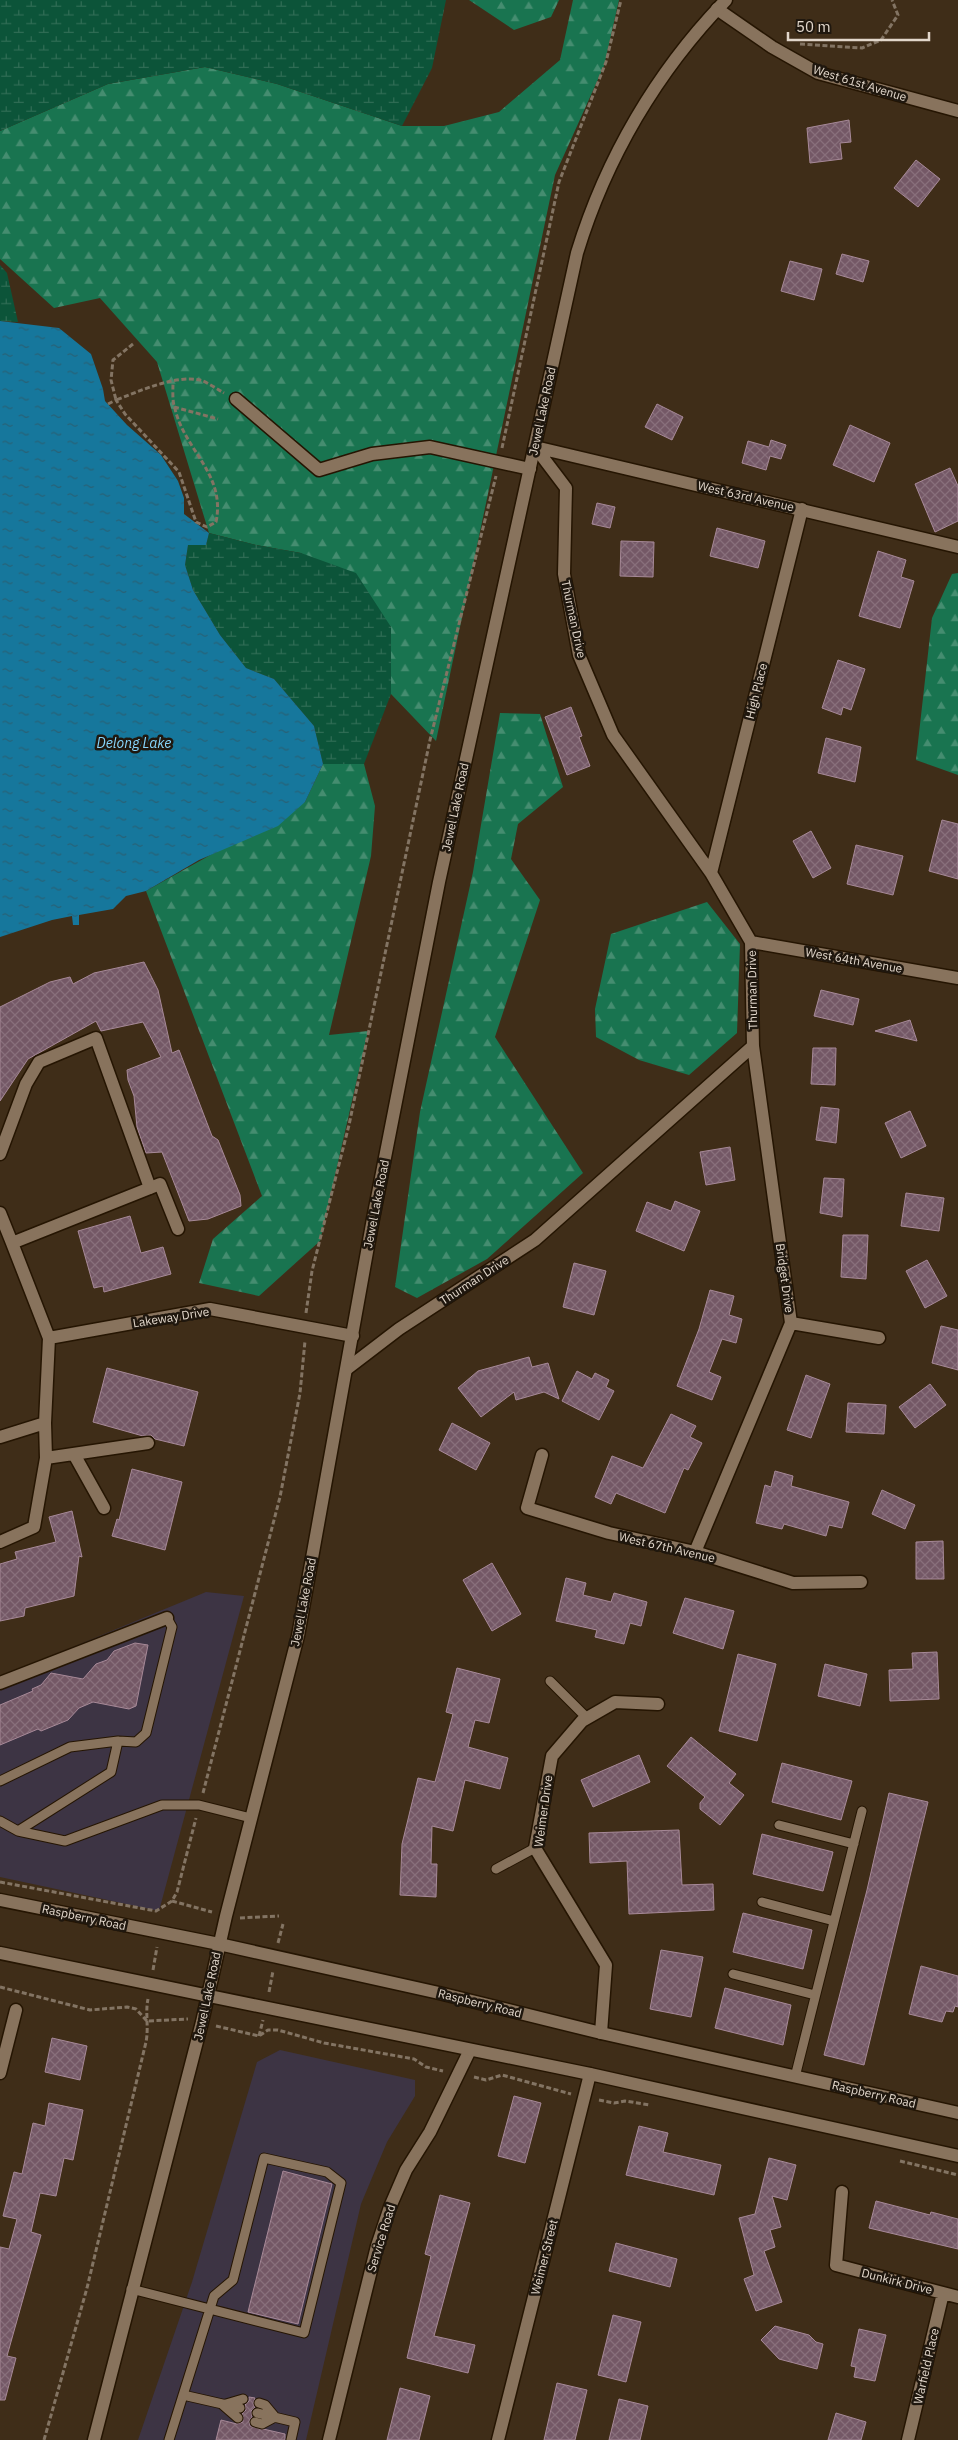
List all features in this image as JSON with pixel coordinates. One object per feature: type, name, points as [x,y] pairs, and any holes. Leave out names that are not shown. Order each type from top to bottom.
[{"type":"street","name":"West 61st Avenue","points":[[722,4],[772,47],[818,73],[958,111]]},
{"type":"street","name":"Jewel Lake Road","points":[[94,2440],[131,2289],[202,2022],[218,1944],[298,1636],[438,882],[575,262],[599,191],[620,147],[673,62],[722,4]]},
{"type":"street","points":[[236,400],[319,470],[372,454],[430,447],[530,469]]},
{"type":"street","name":"West 63rd Avenue","points":[[534,447],[958,547]]},
{"type":"street","name":"Thurman Drive","points":[[348,1368],[399,1329],[534,1240],[753,1046],[750,942],[711,873],[613,735],[579,655],[564,574],[566,488],[534,447]]},
{"type":"street","name":"High Place","points":[[711,873],[802,509]]},
{"type":"street","name":"West 64th Avenue","points":[[750,942],[958,978]]},
{"type":"street","points":[[0,1154],[26,1084],[39,1062],[96,1038],[150,1188]]},
{"type":"street","name":"Bridget Drive","points":[[695,1552],[791,1323],[753,1046]]},
{"type":"street","points":[[12,1243],[160,1184],[178,1229]]},
{"type":"street","points":[[0,1213],[49,1338],[44,1423],[46,1458],[34,1527],[0,1542]]},
{"type":"street","name":"Lakeway Drive","points":[[49,1338],[210,1309],[353,1336]]},
{"type":"street","points":[[791,1323],[879,1338]]},
{"type":"street","points":[[0,1437],[44,1423]]},
{"type":"street","points":[[46,1458],[75,1456],[148,1444]]},
{"type":"street","name":"West 67th Avenue","points":[[542,1455],[528,1508],[609,1533],[695,1552],[794,1583],[861,1582]]},
{"type":"street","points":[[75,1456],[104,1508]]},
{"type":"street","points":[[0,1683],[167,1618]]},
{"type":"street","name":"Weimer Drive","points":[[601,2033],[606,1965],[535,1848],[552,1756],[582,1721],[615,1702],[658,1704]]},
{"type":"street","name":"Raspberry Road","points":[[0,1900],[218,1944],[439,1993],[601,2033],[958,2113]]},
{"type":"street","points":[[0,1953],[590,2074],[958,2156]]},
{"type":"street","points":[[0,2073],[16,2010]]},
{"type":"street","name":"Service Road","points":[[329,2440],[377,2246],[390,2207],[406,2170],[430,2132],[470,2050]]},
{"type":"street","name":"Weimer Street","points":[[498,2440],[590,2074]]},
{"type":"street","name":"Dunkirk Drive","points":[[842,2192],[836,2265],[958,2296]]},
{"type":"street","name":"Warfield Place","points":[[908,2440],[943,2293]]},
{"type":"lane","points":[[0,1781],[70,1747],[118,1741],[136,1742],[146,1733],[172,1627],[167,1618]]},
{"type":"lane","points":[[550,1681],[588,1718]]},
{"type":"lane","points":[[18,1831],[111,1772],[118,1741]]},
{"type":"lane","points":[[0,1820],[18,1831],[65,1841],[162,1805],[199,1805],[251,1818]]},
{"type":"lane","points":[[794,2077],[862,1811]]},
{"type":"lane","points":[[779,1825],[854,1844]]},
{"type":"lane","points":[[496,1869],[535,1848]]},
{"type":"lane","points":[[762,1902],[834,1921]]},
{"type":"lane","points":[[733,1974],[815,1994]]},
{"type":"lane","points":[[131,2289],[210,2309],[304,2333],[341,2184],[327,2172],[264,2158],[233,2280],[214,2296],[210,2309],[183,2394],[169,2440]]},
{"type":"lane","points":[[183,2394],[223,2404],[241,2404]]},
{"type":"lane","points":[[223,2404],[238,2418]]},
{"type":"lane","points":[[276,2417],[262,2424],[257,2413],[265,2405],[276,2417],[295,2422],[291,2440]]},
{"type":"path","points":[[0,1882],[156,1911],[165,1907],[177,1892],[280,1497],[300,1392],[306,1327],[306,1302],[312,1271],[344,1152],[430,740],[499,462],[559,182],[606,62],[621,0]]},
{"type":"path","points":[[772,47],[810,43],[862,48],[881,40],[898,15],[892,0]]},
{"type":"path","points":[[133,344],[113,360],[111,380],[116,400],[126,414],[179,472],[196,522],[207,527],[216,522],[220,505],[214,483],[184,433],[174,407],[173,382]]},
{"type":"path","points":[[108,404],[162,383],[200,380],[236,400]]},
{"type":"path","points":[[174,407],[218,419]]},
{"type":"path","points":[[44,2440],[87,2288],[146,2042],[146,2011],[165,1907]]},
{"type":"path","points":[[259,2036],[283,1924]]},
{"type":"path","points":[[0,1987],[90,2010],[128,2007],[146,2011]]},
{"type":"path","points":[[136,2009],[147,2021]]},
{"type":"path","points":[[147,2021],[189,2019],[259,2036],[268,2030],[278,2030],[324,2043],[414,2059],[426,2067],[486,2080],[502,2075],[584,2097],[614,2103],[625,2100],[658,2107]]},
{"type":"path","points":[[897,2160],[958,2175]]},
{"type":"shaded area","points":[[206,1592],[244,1596],[159,1911],[0,1877],[0,1677]]},
{"type":"shaded area","points":[[280,2050],[415,2080],[415,2096],[387,2142],[361,2204],[306,2440],[138,2440],[192,2282],[257,2062]]},
{"type":"green space","points":[[0,0],[446,0],[432,68],[402,126],[277,84],[205,67],[108,84],[0,131]]},
{"type":"green space","points":[[469,0],[559,0],[551,17],[514,30]]},
{"type":"green space","points":[[573,0],[619,0],[604,66],[555,175],[436,741],[391,694],[391,627],[301,553],[256,545],[209,533],[157,362],[100,298],[54,308],[0,259],[0,131],[108,84],[205,67],[277,84],[402,126],[444,126],[499,112],[560,60]]},
{"type":"green space","points":[[0,265],[7,273],[18,322],[0,321]]},
{"type":"green space","points":[[209,533],[256,545],[301,553],[356,573],[391,627],[391,694],[364,764],[323,764],[314,726],[274,679],[246,668],[220,635],[193,590],[185,565],[188,545],[206,545]]},
{"type":"green space","points":[[958,573],[958,775],[916,760],[932,618],[952,574]]},
{"type":"green space","points":[[500,713],[540,714],[563,787],[518,824],[511,859],[540,900],[495,1037],[583,1173],[487,1259],[417,1298],[395,1287],[420,1112],[473,872]]},
{"type":"green space","points":[[323,764],[364,764],[375,806],[371,856],[329,1035],[368,1031],[320,1241],[259,1296],[199,1283],[213,1239],[262,1196],[146,891],[305,802]]},
{"type":"green space","points":[[707,902],[740,944],[737,1033],[689,1075],[639,1060],[596,1037],[595,1009],[611,934]]},
{"type":"water","name":"Delong Lake","points":[[0,321],[59,328],[91,354],[103,389],[105,401],[127,425],[161,455],[178,481],[184,498],[184,514],[209,533],[206,545],[188,545],[185,565],[193,590],[220,635],[246,668],[274,679],[314,726],[323,764],[305,802],[278,826],[199,860],[146,891],[126,896],[113,909],[79,915],[79,925],[73,925],[72,916],[52,920],[0,937]]},
{"type":"building","points":[[849,120],[851,142],[840,143],[842,159],[810,163],[807,128]]},
{"type":"building","points":[[916,160],[940,179],[918,207],[894,188]]},
{"type":"building","points":[[842,254],[869,261],[863,282],[836,274]]},
{"type":"building","points":[[790,261],[822,269],[814,300],[781,291]]},
{"type":"building","points":[[657,404],[683,417],[672,440],[645,427]]},
{"type":"building","points":[[850,425],[890,443],[874,482],[833,465]]},
{"type":"building","points":[[771,440],[786,445],[781,459],[770,456],[766,470],[742,463],[748,441],[769,447]]},
{"type":"building","points":[[950,468],[958,486],[958,521],[935,532],[915,484]]},
{"type":"building","points":[[597,503],[615,507],[610,528],[592,524]]},
{"type":"building","points":[[717,528],[765,541],[758,568],[710,556]]},
{"type":"building","points":[[621,541],[654,542],[653,577],[620,576]]},
{"type":"building","points":[[878,551],[906,560],[901,577],[914,581],[900,628],[859,616]]},
{"type":"building","points":[[838,660],[865,669],[851,710],[843,707],[841,715],[822,708]]},
{"type":"building","points":[[571,707],[582,736],[579,737],[590,766],[567,775],[545,717]]},
{"type":"building","points":[[826,738],[861,747],[855,782],[818,773]]},
{"type":"building","points":[[942,820],[958,824],[958,879],[929,871]]},
{"type":"building","points":[[811,831],[831,868],[813,878],[793,841]]},
{"type":"building","points":[[856,845],[903,856],[893,895],[847,884]]},
{"type":"building","points":[[144,962],[158,990],[172,1053],[179,1050],[212,1136],[218,1140],[240,1195],[241,1206],[208,1219],[189,1221],[162,1152],[146,1153],[137,1127],[134,1096],[128,1080],[127,1070],[161,1057],[143,1022],[101,1031],[96,1021],[28,1059],[0,1101],[0,1007],[50,982],[70,977],[73,984],[94,973]]},
{"type":"building","points":[[821,990],[859,999],[853,1025],[814,1016]]},
{"type":"building","points":[[910,1020],[917,1041],[875,1031]]},
{"type":"building","points":[[813,1048],[836,1048],[835,1085],[811,1084]]},
{"type":"building","points":[[821,1107],[839,1109],[836,1143],[816,1140]]},
{"type":"building","points":[[910,1111],[926,1146],[901,1158],[885,1123]]},
{"type":"building","points":[[730,1147],[735,1180],[706,1185],[700,1152]]},
{"type":"building","points":[[824,1178],[844,1179],[842,1217],[820,1213]]},
{"type":"building","points":[[906,1193],[944,1198],[939,1231],[901,1226]]},
{"type":"building","points":[[675,1201],[700,1211],[684,1251],[636,1231],[647,1202],[671,1211]]},
{"type":"building","points":[[130,1216],[141,1253],[163,1247],[171,1274],[104,1292],[103,1286],[94,1288],[78,1231]]},
{"type":"building","points":[[843,1235],[868,1235],[866,1279],[841,1277]]},
{"type":"building","points":[[927,1260],[947,1296],[925,1308],[906,1271]]},
{"type":"building","points":[[574,1263],[606,1271],[594,1315],[563,1307]]},
{"type":"building","points":[[710,1290],[734,1296],[729,1315],[742,1319],[736,1343],[722,1339],[709,1372],[721,1377],[712,1400],[677,1386],[699,1329]]},
{"type":"building","points":[[941,1326],[958,1330],[958,1370],[932,1363]]},
{"type":"building","points":[[529,1357],[532,1367],[548,1363],[559,1399],[544,1392],[516,1400],[514,1392],[481,1417],[458,1388],[478,1371]]},
{"type":"building","points":[[107,1368],[198,1392],[184,1446],[155,1439],[151,1435],[143,1436],[93,1422]]},
{"type":"building","points":[[577,1371],[592,1379],[595,1373],[609,1380],[606,1387],[614,1391],[599,1420],[562,1401]]},
{"type":"building","points":[[806,1375],[830,1384],[811,1438],[787,1430]]},
{"type":"building","points":[[930,1384],[946,1405],[915,1428],[899,1407]]},
{"type":"building","points":[[848,1403],[886,1405],[884,1434],[846,1432]]},
{"type":"building","points":[[671,1414],[696,1426],[690,1437],[702,1443],[688,1470],[684,1468],[665,1513],[616,1493],[611,1504],[595,1497],[612,1456],[643,1468]]},
{"type":"building","points":[[452,1423],[490,1443],[476,1470],[439,1450]]},
{"type":"building","points":[[132,1469],[182,1482],[165,1550],[112,1536],[117,1519],[119,1520]]},
{"type":"building","points":[[775,1471],[793,1476],[791,1486],[849,1502],[842,1528],[829,1525],[826,1536],[784,1524],[782,1529],[756,1523],[765,1485],[771,1487]]},
{"type":"building","points":[[882,1490],[915,1505],[905,1529],[872,1514]]},
{"type":"building","points":[[72,1511],[82,1557],[79,1556],[74,1596],[25,1608],[24,1616],[0,1621],[0,1564],[17,1559],[15,1552],[56,1542],[49,1517]]},
{"type":"building","points":[[943,1541],[944,1579],[916,1579],[916,1542]]},
{"type":"building","points":[[492,1563],[521,1614],[492,1631],[463,1580]]},
{"type":"building","points":[[566,1578],[586,1583],[583,1595],[611,1602],[614,1593],[647,1602],[641,1626],[630,1623],[624,1644],[595,1637],[597,1630],[556,1621]]},
{"type":"building","points":[[685,1598],[734,1611],[723,1649],[673,1633]]},
{"type":"building","points":[[135,1643],[148,1645],[136,1706],[129,1709],[93,1702],[79,1708],[68,1720],[41,1731],[38,1729],[0,1745],[0,1705],[33,1691],[32,1689],[41,1685],[51,1673],[83,1679],[96,1664],[107,1660],[114,1651]]},
{"type":"building","points":[[937,1652],[939,1699],[890,1701],[889,1670],[913,1669],[912,1653]]},
{"type":"building","points":[[738,1654],[776,1664],[757,1741],[719,1731]]},
{"type":"building","points":[[825,1664],[867,1674],[860,1706],[818,1696]]},
{"type":"building","points":[[457,1668],[500,1679],[489,1723],[475,1720],[468,1747],[508,1758],[500,1789],[465,1780],[453,1831],[432,1826],[431,1864],[437,1864],[436,1897],[400,1895],[402,1844],[418,1778],[435,1782],[453,1714],[446,1712]]},
{"type":"building","points":[[691,1737],[736,1774],[729,1783],[744,1795],[720,1825],[700,1809],[700,1803],[705,1797],[667,1766]]},
{"type":"building","points":[[639,1755],[650,1782],[593,1807],[581,1780]]},
{"type":"building","points":[[782,1763],[852,1781],[841,1820],[772,1802]]},
{"type":"building","points":[[889,1793],[928,1802],[864,2065],[824,2055],[867,1890]]},
{"type":"building","points":[[679,1830],[682,1885],[713,1884],[714,1910],[629,1914],[627,1861],[590,1863],[589,1833]]},
{"type":"building","points":[[762,1834],[833,1852],[823,1891],[753,1874]]},
{"type":"building","points":[[743,1913],[812,1930],[803,1969],[733,1952]]},
{"type":"building","points":[[661,1950],[703,1957],[691,2017],[650,2009]]},
{"type":"building","points":[[921,1966],[958,1976],[958,2007],[955,2006],[953,2012],[946,2011],[942,2022],[909,2014]]},
{"type":"building","points":[[725,1988],[791,2005],[783,2045],[715,2028]]},
{"type":"building","points":[[52,2038],[87,2046],[80,2080],[45,2072]]},
{"type":"building","points":[[514,2096],[541,2103],[525,2163],[498,2156]]},
{"type":"building","points":[[49,2103],[83,2110],[73,2160],[64,2158],[56,2196],[40,2193],[31,2232],[41,2235],[7,2356],[16,2358],[5,2400],[0,2400],[0,2247],[9,2249],[17,2219],[3,2216],[14,2172],[22,2174],[33,2123],[45,2126]]},
{"type":"building","points":[[639,2126],[668,2133],[663,2152],[721,2165],[714,2195],[626,2175]]},
{"type":"building","points":[[769,2158],[796,2165],[787,2200],[772,2196],[781,2227],[770,2230],[775,2247],[764,2251],[782,2302],[756,2311],[744,2279],[754,2275],[739,2218],[755,2214]]},
{"type":"building","points":[[283,2171],[332,2184],[298,2324],[248,2312]]},
{"type":"building","points":[[440,2195],[470,2203],[434,2336],[475,2345],[468,2373],[407,2358],[431,2256],[425,2254]]},
{"type":"building","points":[[876,2201],[930,2215],[931,2212],[958,2219],[958,2249],[869,2228]]},
{"type":"building","points":[[616,2243],[677,2259],[670,2287],[609,2271]]},
{"type":"building","points":[[613,2315],[641,2322],[626,2382],[598,2375]]},
{"type":"building","points":[[775,2326],[809,2335],[816,2342],[823,2344],[817,2369],[779,2359],[761,2340]]},
{"type":"building","points":[[859,2329],[886,2335],[875,2381],[854,2377],[856,2367],[851,2366]]},
{"type":"building","points":[[557,2383],[587,2390],[575,2440],[544,2440]]},
{"type":"building","points":[[400,2388],[430,2396],[419,2440],[387,2440]]},
{"type":"building","points":[[249,2397],[255,2398],[253,2404],[255,2407],[251,2411],[252,2417],[249,2421],[250,2426],[285,2434],[285,2440],[216,2440],[221,2420],[237,2424],[243,2422],[242,2414],[246,2410],[245,2405],[249,2401]]},
{"type":"building","points":[[619,2399],[648,2406],[640,2440],[609,2440]]},
{"type":"building","points":[[836,2413],[866,2422],[861,2440],[828,2440]]}]
